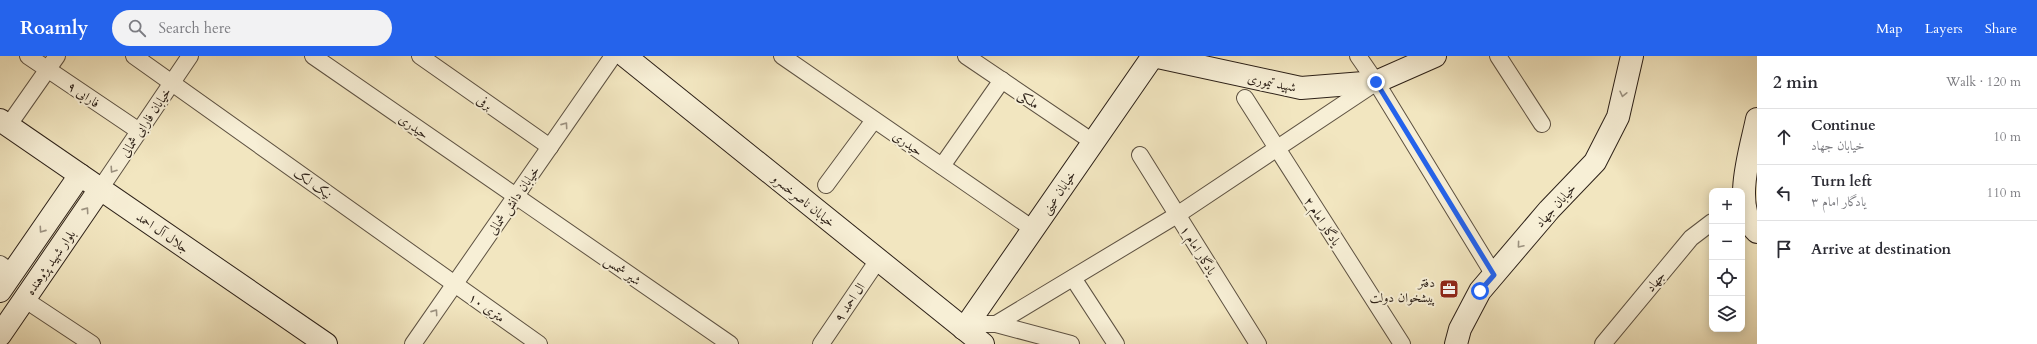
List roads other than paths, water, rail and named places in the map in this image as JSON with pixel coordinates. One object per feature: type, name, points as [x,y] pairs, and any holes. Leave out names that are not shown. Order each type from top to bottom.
[{"type":"street","name":"فارابی ۹","points":[[28,56],[52,62],[139,131]]},
{"type":"street","name":"نیک لک","points":[[134,56],[455,284]]},
{"type":"street","name":"خیابان فارابی شمالی","points":[[100,189],[190,56]]},
{"type":"street","name":"حیدری","points":[[313,56],[516,196]]},
{"type":"street","name":"برفی","points":[[420,56],[550,147]]},
{"type":"street","name":"خیابان دانش شمالی","points":[[413,344],[613,56]]},
{"type":"street","name":"خیابان ناصرخسرو","points":[[625,56],[878,260],[966,326],[983,344]]},
{"type":"street","name":"حیدری","points":[[782,56],[1033,229]]},
{"type":"street","name":"ملکی","points":[[966,56],[1093,142]]},
{"type":"street","name":"شهید تیموری","points":[[1153,56],[1301,88],[1376,82],[1435,56]]},
{"type":"street","name":"خیابان عینی","points":[[966,326],[1153,56]]},
{"type":"street","points":[[1358,56],[1376,82],[1494,275]]},
{"type":"street","points":[[1498,56],[1542,124]]},
{"type":"street","name":"خیابان جهاد","points":[[1456,344],[1460,329],[1480,291],[1549,210],[1595,162],[1618,117],[1632,56]]},
{"type":"street","points":[[4,123],[52,62]]},
{"type":"street","points":[[942,166],[1002,80]]},
{"type":"street","points":[[996,324],[1177,215],[1376,82]]},
{"type":"street","name":"یادگار امام ۲","points":[[1245,98],[1402,344]]},
{"type":"street","points":[[1743,188],[1757,119]]},
{"type":"street","points":[[826,185],[874,120]]},
{"type":"street","name":"جلال آل احمد","points":[[4,123],[326,344]]},
{"type":"street","name":"یادگار امام ۱","points":[[1140,155],[1258,344]]},
{"type":"street","name":"بلوار شهید پژوهنده","points":[[0,291],[6,268],[80,175]]},
{"type":"street","name":"بلوار شهید پژوهنده","points":[[0,335],[100,189]]},
{"type":"street","name":"شیر شمس","points":[[516,196],[730,344]]},
{"type":"street","points":[[1745,211],[1750,226],[1757,232]]},
{"type":"street","name":"جهاد","points":[[1603,344],[1691,238],[1709,224]]},
{"type":"street","name":"ال احمد ۹","points":[[821,344],[878,260]]},
{"type":"street","points":[[1073,278],[1116,344]]},
{"type":"street","name":"۱۰ متری","points":[[455,284],[539,344]]},
{"type":"street","points":[[24,299],[92,344]]},
{"type":"street","points":[[966,326],[996,324],[1071,344]]},
{"type":"place","name":"دفتر پیشخوان دولت","points":[[1449,289]]}]
